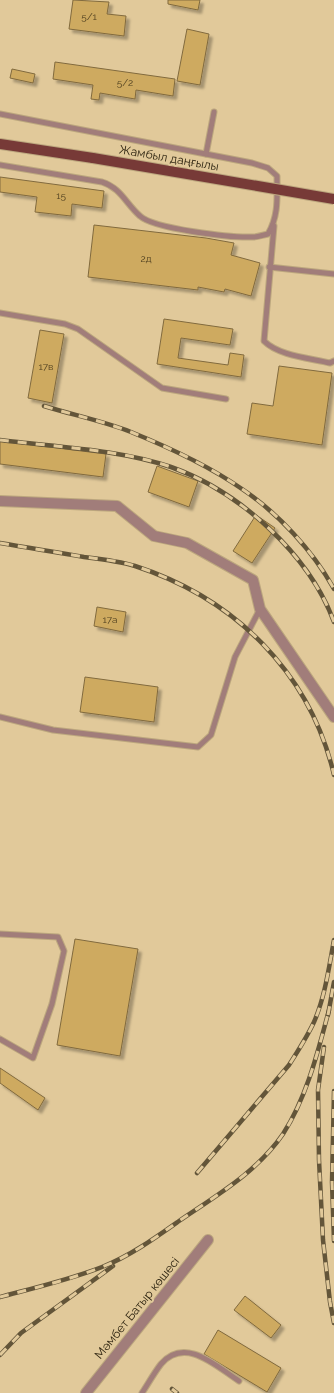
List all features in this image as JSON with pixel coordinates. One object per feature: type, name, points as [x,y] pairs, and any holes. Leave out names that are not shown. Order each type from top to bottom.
[{"type":"main road","name":"Жамбыл даңғылы","points":[[0,144],[93,158],[334,199]]},
{"type":"street","points":[[0,501],[117,506],[154,536],[187,543],[254,580],[260,609],[334,717]]},
{"type":"street","name":"Мәмбет Батыр көшесі","points":[[86,1393],[208,1240]]},
{"type":"lane","points":[[206,154],[214,112]]},
{"type":"lane","points":[[0,114],[252,163],[268,168],[277,176],[277,207],[269,267],[264,341],[269,346],[288,353],[330,363],[334,361]]},
{"type":"lane","points":[[0,165],[112,185],[144,219],[182,230],[254,238],[268,234],[274,223]]},
{"type":"lane","points":[[269,267],[334,274]]},
{"type":"lane","points":[[0,313],[65,324],[78,329],[162,388],[226,399]]},
{"type":"lane","points":[[0,717],[53,730],[198,747],[211,735],[235,657],[260,609]]},
{"type":"lane","points":[[0,934],[58,937],[64,951],[52,1004],[33,1058],[0,1039]]},
{"type":"lane","points":[[142,1393],[161,1364],[174,1354],[185,1352],[200,1355],[239,1381]]},
{"type":"building","points":[[73,0],[109,2],[107,14],[126,16],[124,36],[69,29]]},
{"type":"building","points":[[168,0],[200,0],[198,10],[168,4]]},
{"type":"building","points":[[187,29],[209,34],[200,85],[177,81]]},
{"type":"building","points":[[55,62],[175,79],[173,96],[136,90],[135,99],[100,93],[99,100],[91,99],[93,85],[53,79]]},
{"type":"building","points":[[12,69],[35,74],[33,83],[10,78]]},
{"type":"building","points":[[0,177],[104,191],[102,208],[72,204],[71,216],[35,212],[37,197],[0,192]]},
{"type":"building","points":[[94,225],[206,238],[234,243],[231,255],[260,263],[251,296],[225,289],[224,292],[198,287],[198,290],[88,277]]},
{"type":"building","points":[[164,319],[233,329],[230,345],[181,338],[178,358],[228,365],[230,353],[244,355],[241,377],[157,364]]},
{"type":"building","points":[[40,330],[64,334],[52,403],[28,398]]},
{"type":"building","points":[[279,366],[332,373],[322,445],[247,434],[252,403],[273,406]]},
{"type":"building","points":[[0,441],[106,454],[103,477],[0,464]]},
{"type":"building","points":[[157,466],[198,481],[189,507],[148,492]]},
{"type":"building","points":[[256,515],[275,528],[252,563],[233,551]]},
{"type":"building","points":[[97,607],[126,612],[123,632],[94,626]]},
{"type":"building","points":[[85,677],[158,687],[154,722],[80,712]]},
{"type":"building","points":[[75,939],[138,949],[120,1056],[57,1045]]},
{"type":"building","points":[[0,1068],[45,1098],[38,1110],[0,1083]]},
{"type":"building","points":[[245,1296],[281,1325],[271,1338],[234,1310]]},
{"type":"building","points":[[218,1330],[281,1368],[267,1392],[204,1354]]},
{"type":"railway","points":[[44,406],[99,421],[131,432],[216,472],[269,509],[305,547],[334,589]]},
{"type":"railway","points":[[0,440],[86,449],[130,456],[171,467],[197,478],[222,492],[246,509],[269,528],[289,549],[308,572],[323,597],[334,622]]},
{"type":"railway","points":[[0,543],[129,564],[171,580],[204,598],[235,619],[263,644],[287,672],[307,703],[323,738],[334,775]]},
{"type":"railway","points":[[197,1173],[289,1065],[302,1044],[318,1012],[326,982],[334,940]]},
{"type":"railway","points":[[328,1015],[334,982]]},
{"type":"railway","points":[[0,1297],[77,1276],[122,1258],[161,1234],[236,1182],[249,1171],[273,1148],[283,1134],[299,1105],[311,1074],[329,1010]]},
{"type":"railway","points":[[324,1047],[318,1090],[319,1160],[323,1240],[330,1302],[334,1323]]},
{"type":"railway","points":[[334,1091],[332,1182],[334,1241]]},
{"type":"railway","points":[[0,1355],[21,1333],[113,1266]]},
{"type":"railway","points":[[172,1389],[177,1393]]}]
